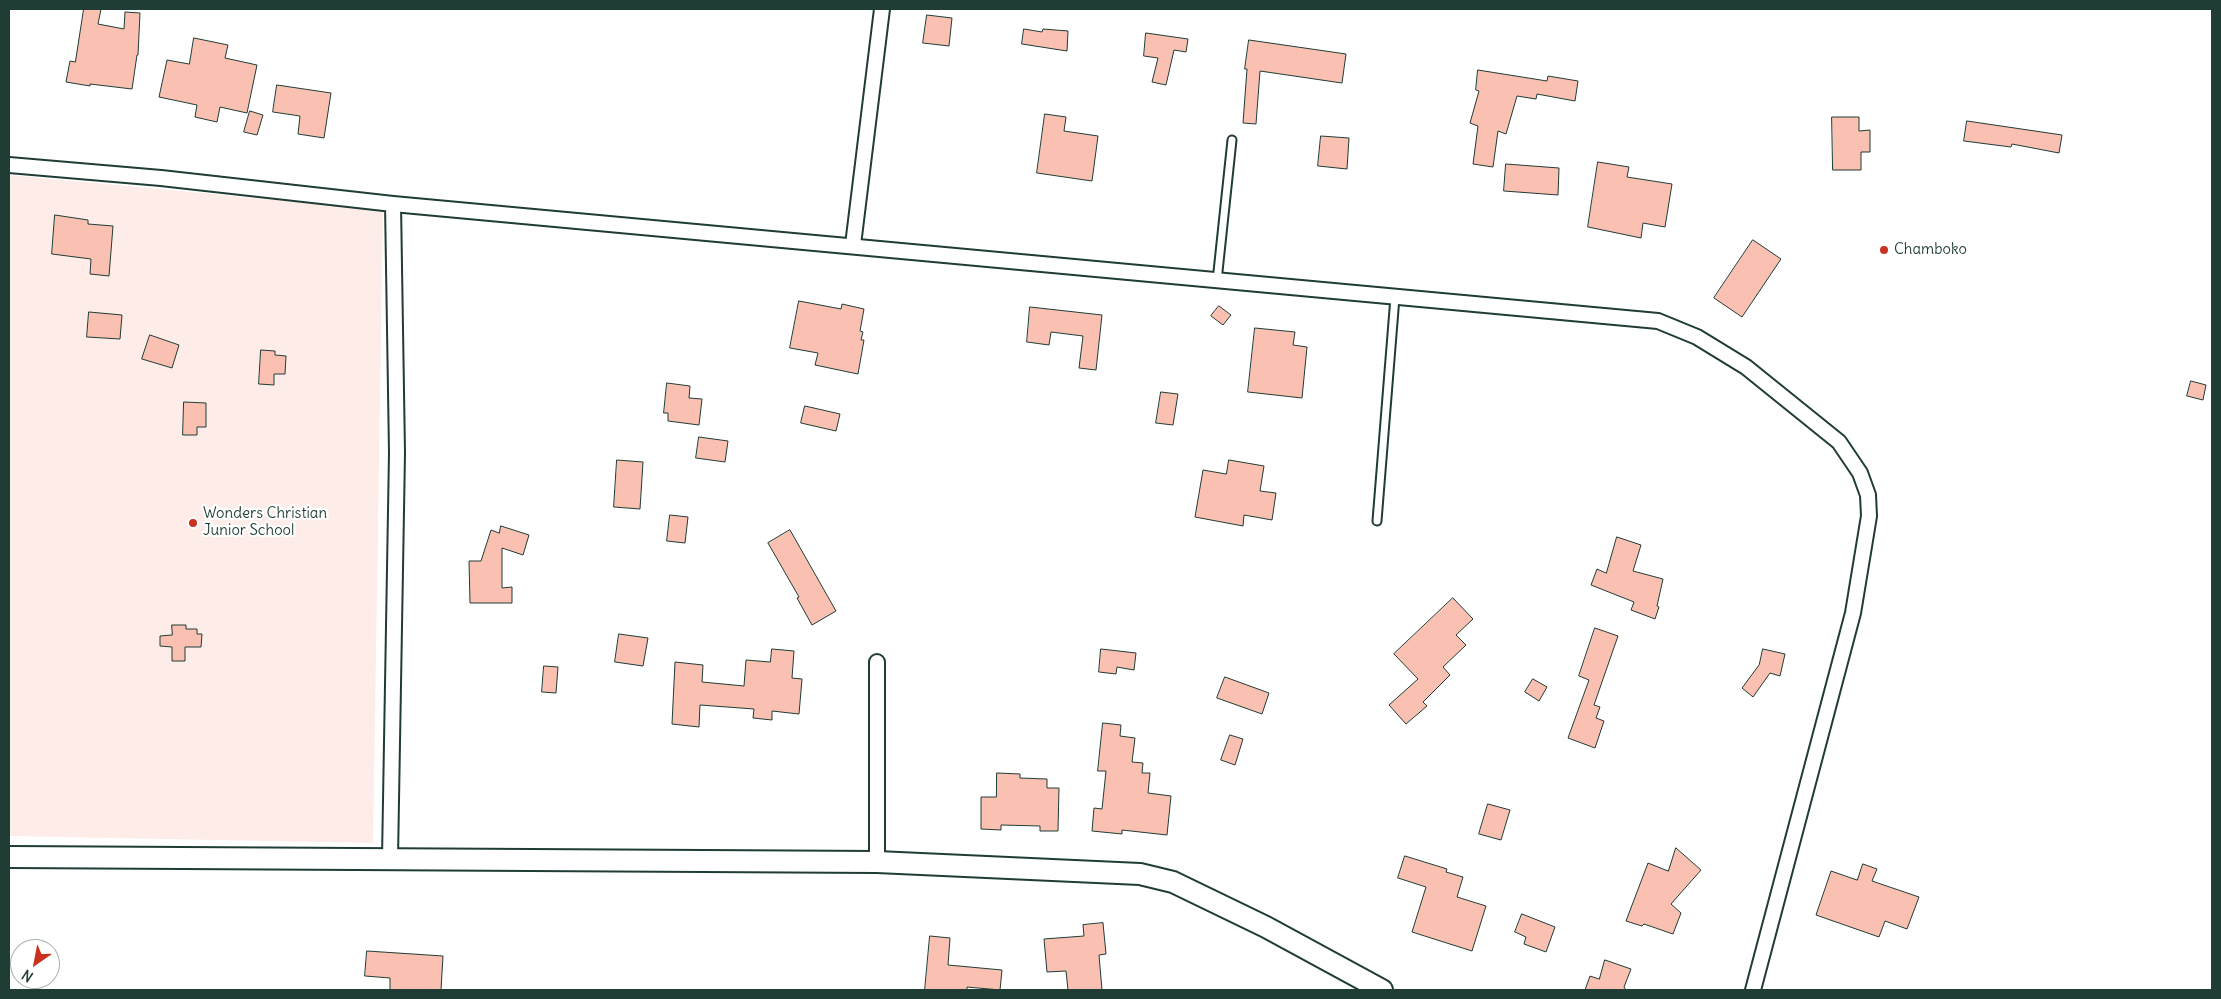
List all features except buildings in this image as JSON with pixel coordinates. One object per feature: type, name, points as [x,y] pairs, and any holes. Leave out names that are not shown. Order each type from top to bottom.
[{"type":"street","points":[[853,245],[882,9]]},
{"type":"street","points":[[9,165],[161,178],[393,204],[853,245],[1217,281],[1658,321],[1696,337],[1746,367],[1839,442],[1860,473],[1868,495],[1869,516],[1853,613],[1753,990]]},
{"type":"street","points":[[390,858],[397,453],[393,204]]},
{"type":"street","points":[[877,662],[877,862]]},
{"type":"street","points":[[9,857],[877,862],[1140,874],[1173,882],[1266,928],[1382,990]]},
{"type":"lane","points":[[1217,281],[1232,140]]},
{"type":"lane","points":[[1377,521],[1395,297]]},
{"type":"shaded area","name":"Wonders Christian Junior School","points":[[9,175],[383,210],[373,843],[9,836]]},
{"type":"place","name":"Chamboko","points":[[1884,250]]},
{"type":"place","name":"Wonders Christian Junior School","points":[[193,523]]}]
